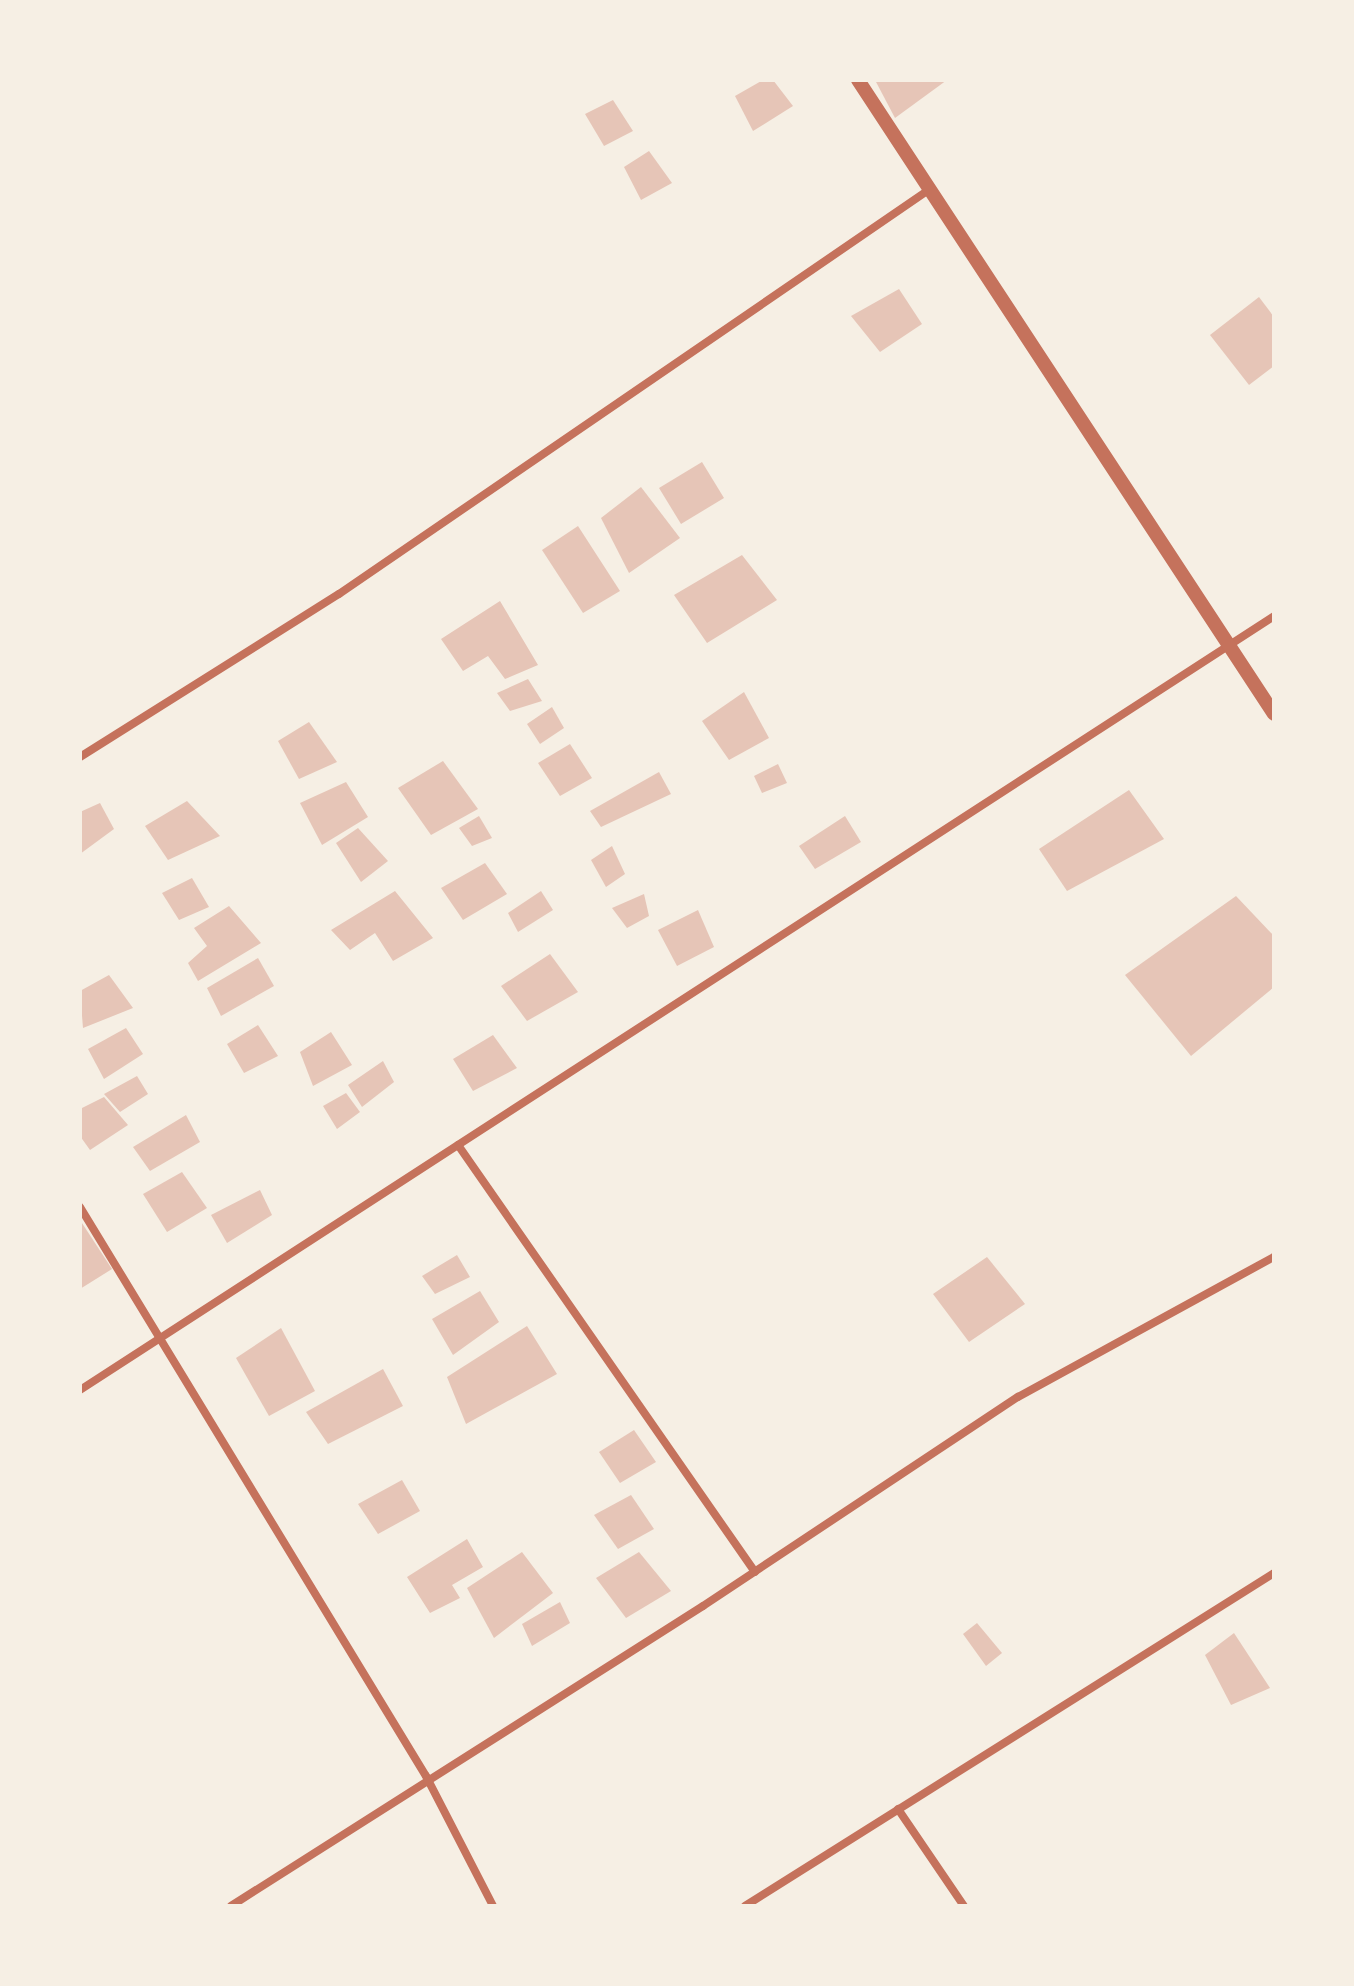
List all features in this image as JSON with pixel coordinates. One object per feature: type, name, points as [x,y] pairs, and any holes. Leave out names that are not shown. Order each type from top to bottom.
[{"type":"street","points":[[858,80],[1274,714]]},
{"type":"street","points":[[80,757],[339,594],[930,189]]},
{"type":"street","points":[[80,1390],[1274,616]]},
{"type":"street","points":[[458,1145],[755,1572]]},
{"type":"street","points":[[80,1207],[428,1781],[493,1906]]},
{"type":"street","points":[[231,1906],[755,1572],[1018,1397],[1274,1257]]},
{"type":"street","points":[[745,1906],[1272,1578]]},
{"type":"street","points":[[898,1809],[964,1906]]},
{"type":"building","points":[[763,80],[773,80],[793,106],[753,131],[735,96]]},
{"type":"building","points":[[875,80],[947,80],[895,118]]},
{"type":"building","points":[[613,100],[633,131],[604,146],[585,114]]},
{"type":"building","points":[[649,151],[672,183],[641,200],[624,167]]},
{"type":"building","points":[[899,289],[922,324],[880,352],[851,316]]},
{"type":"building","points":[[1259,297],[1274,317],[1274,366],[1249,385],[1210,335]]},
{"type":"building","points":[[702,462],[724,498],[681,524],[659,488]]},
{"type":"building","points":[[641,487],[680,538],[629,573],[601,518]]},
{"type":"building","points":[[578,526],[620,591],[583,613],[542,550]]},
{"type":"building","points":[[742,555],[777,600],[707,643],[674,595]]},
{"type":"building","points":[[500,601],[538,665],[505,679],[488,656],[463,671],[441,639]]},
{"type":"building","points":[[528,679],[542,701],[510,711],[497,693]]},
{"type":"building","points":[[744,692],[769,738],[729,760],[702,721]]},
{"type":"building","points":[[552,707],[564,728],[540,744],[527,724]]},
{"type":"building","points":[[309,722],[337,762],[299,779],[278,741]]},
{"type":"building","points":[[570,744],[592,778],[560,796],[538,763]]},
{"type":"building","points":[[443,761],[478,809],[431,835],[398,788]]},
{"type":"building","points":[[778,764],[787,783],[762,793],[754,776]]},
{"type":"building","points":[[659,772],[671,794],[601,827],[590,811]]},
{"type":"building","points":[[346,782],[368,817],[322,845],[300,803]]},
{"type":"building","points":[[1129,790],[1164,839],[1067,891],[1039,849]]},
{"type":"building","points":[[187,801],[220,836],[168,860],[145,826]]},
{"type":"building","points":[[100,803],[114,829],[80,854],[80,812]]},
{"type":"building","points":[[479,816],[492,838],[472,846],[459,828]]},
{"type":"building","points":[[845,816],[861,842],[815,869],[799,846]]},
{"type":"building","points":[[358,828],[388,861],[361,882],[336,843]]},
{"type":"building","points":[[612,846],[625,874],[606,887],[591,860]]},
{"type":"building","points":[[485,863],[507,894],[463,920],[441,888]]},
{"type":"building","points":[[192,878],[209,907],[179,920],[162,893]]},
{"type":"building","points":[[395,891],[433,938],[393,961],[375,933],[350,950],[331,930]]},
{"type":"building","points":[[541,891],[553,910],[518,932],[508,913]]},
{"type":"building","points":[[644,894],[649,916],[627,928],[612,908]]},
{"type":"building","points":[[1236,896],[1274,936],[1274,987],[1191,1056],[1125,975]]},
{"type":"building","points":[[229,906],[261,943],[198,981],[188,963],[207,946],[194,928]]},
{"type":"building","points":[[698,910],[714,947],[677,966],[658,930]]},
{"type":"building","points":[[550,954],[578,992],[527,1021],[501,986]]},
{"type":"building","points":[[258,958],[274,986],[221,1016],[207,988]]},
{"type":"building","points":[[109,975],[133,1008],[83,1028],[80,991]]},
{"type":"building","points":[[258,1025],[278,1056],[244,1073],[227,1044]]},
{"type":"building","points":[[126,1028],[143,1054],[104,1079],[88,1049]]},
{"type":"building","points":[[331,1032],[352,1065],[313,1086],[300,1052]]},
{"type":"building","points":[[493,1035],[517,1068],[473,1091],[453,1059]]},
{"type":"building","points":[[383,1061],[394,1082],[362,1107],[348,1085]]},
{"type":"building","points":[[137,1076],[148,1094],[120,1112],[104,1094]]},
{"type":"building","points":[[346,1093],[360,1112],[337,1129],[323,1106]]},
{"type":"building","points":[[104,1097],[128,1125],[90,1150],[80,1136],[80,1109]]},
{"type":"building","points":[[186,1115],[200,1142],[150,1171],[133,1147]]},
{"type":"building","points":[[182,1172],[207,1208],[167,1232],[143,1194]]},
{"type":"building","points":[[260,1190],[272,1215],[227,1243],[211,1215]]},
{"type":"building","points":[[80,1220],[112,1269],[80,1289]]},
{"type":"building","points":[[457,1255],[470,1277],[435,1294],[422,1276]]},
{"type":"building","points":[[987,1257],[1025,1304],[969,1342],[933,1294]]},
{"type":"building","points":[[480,1291],[499,1322],[453,1355],[432,1319]]},
{"type":"building","points":[[527,1326],[557,1374],[466,1424],[447,1377]]},
{"type":"building","points":[[281,1328],[315,1391],[269,1416],[236,1358]]},
{"type":"building","points":[[383,1369],[403,1406],[328,1444],[306,1412]]},
{"type":"building","points":[[634,1430],[656,1462],[620,1483],[599,1452]]},
{"type":"building","points":[[402,1480],[420,1511],[378,1534],[358,1504]]},
{"type":"building","points":[[631,1495],[654,1529],[618,1549],[594,1515]]},
{"type":"building","points":[[467,1539],[483,1567],[452,1585],[460,1598],[430,1613],[407,1577]]},
{"type":"building","points":[[522,1552],[553,1593],[494,1638],[467,1588]]},
{"type":"building","points":[[639,1552],[671,1591],[626,1618],[596,1578]]},
{"type":"building","points":[[560,1602],[570,1623],[532,1646],[522,1624]]},
{"type":"building","points":[[977,1623],[1002,1653],[986,1666],[963,1634]]},
{"type":"building","points":[[1234,1633],[1270,1688],[1231,1705],[1205,1655]]}]
